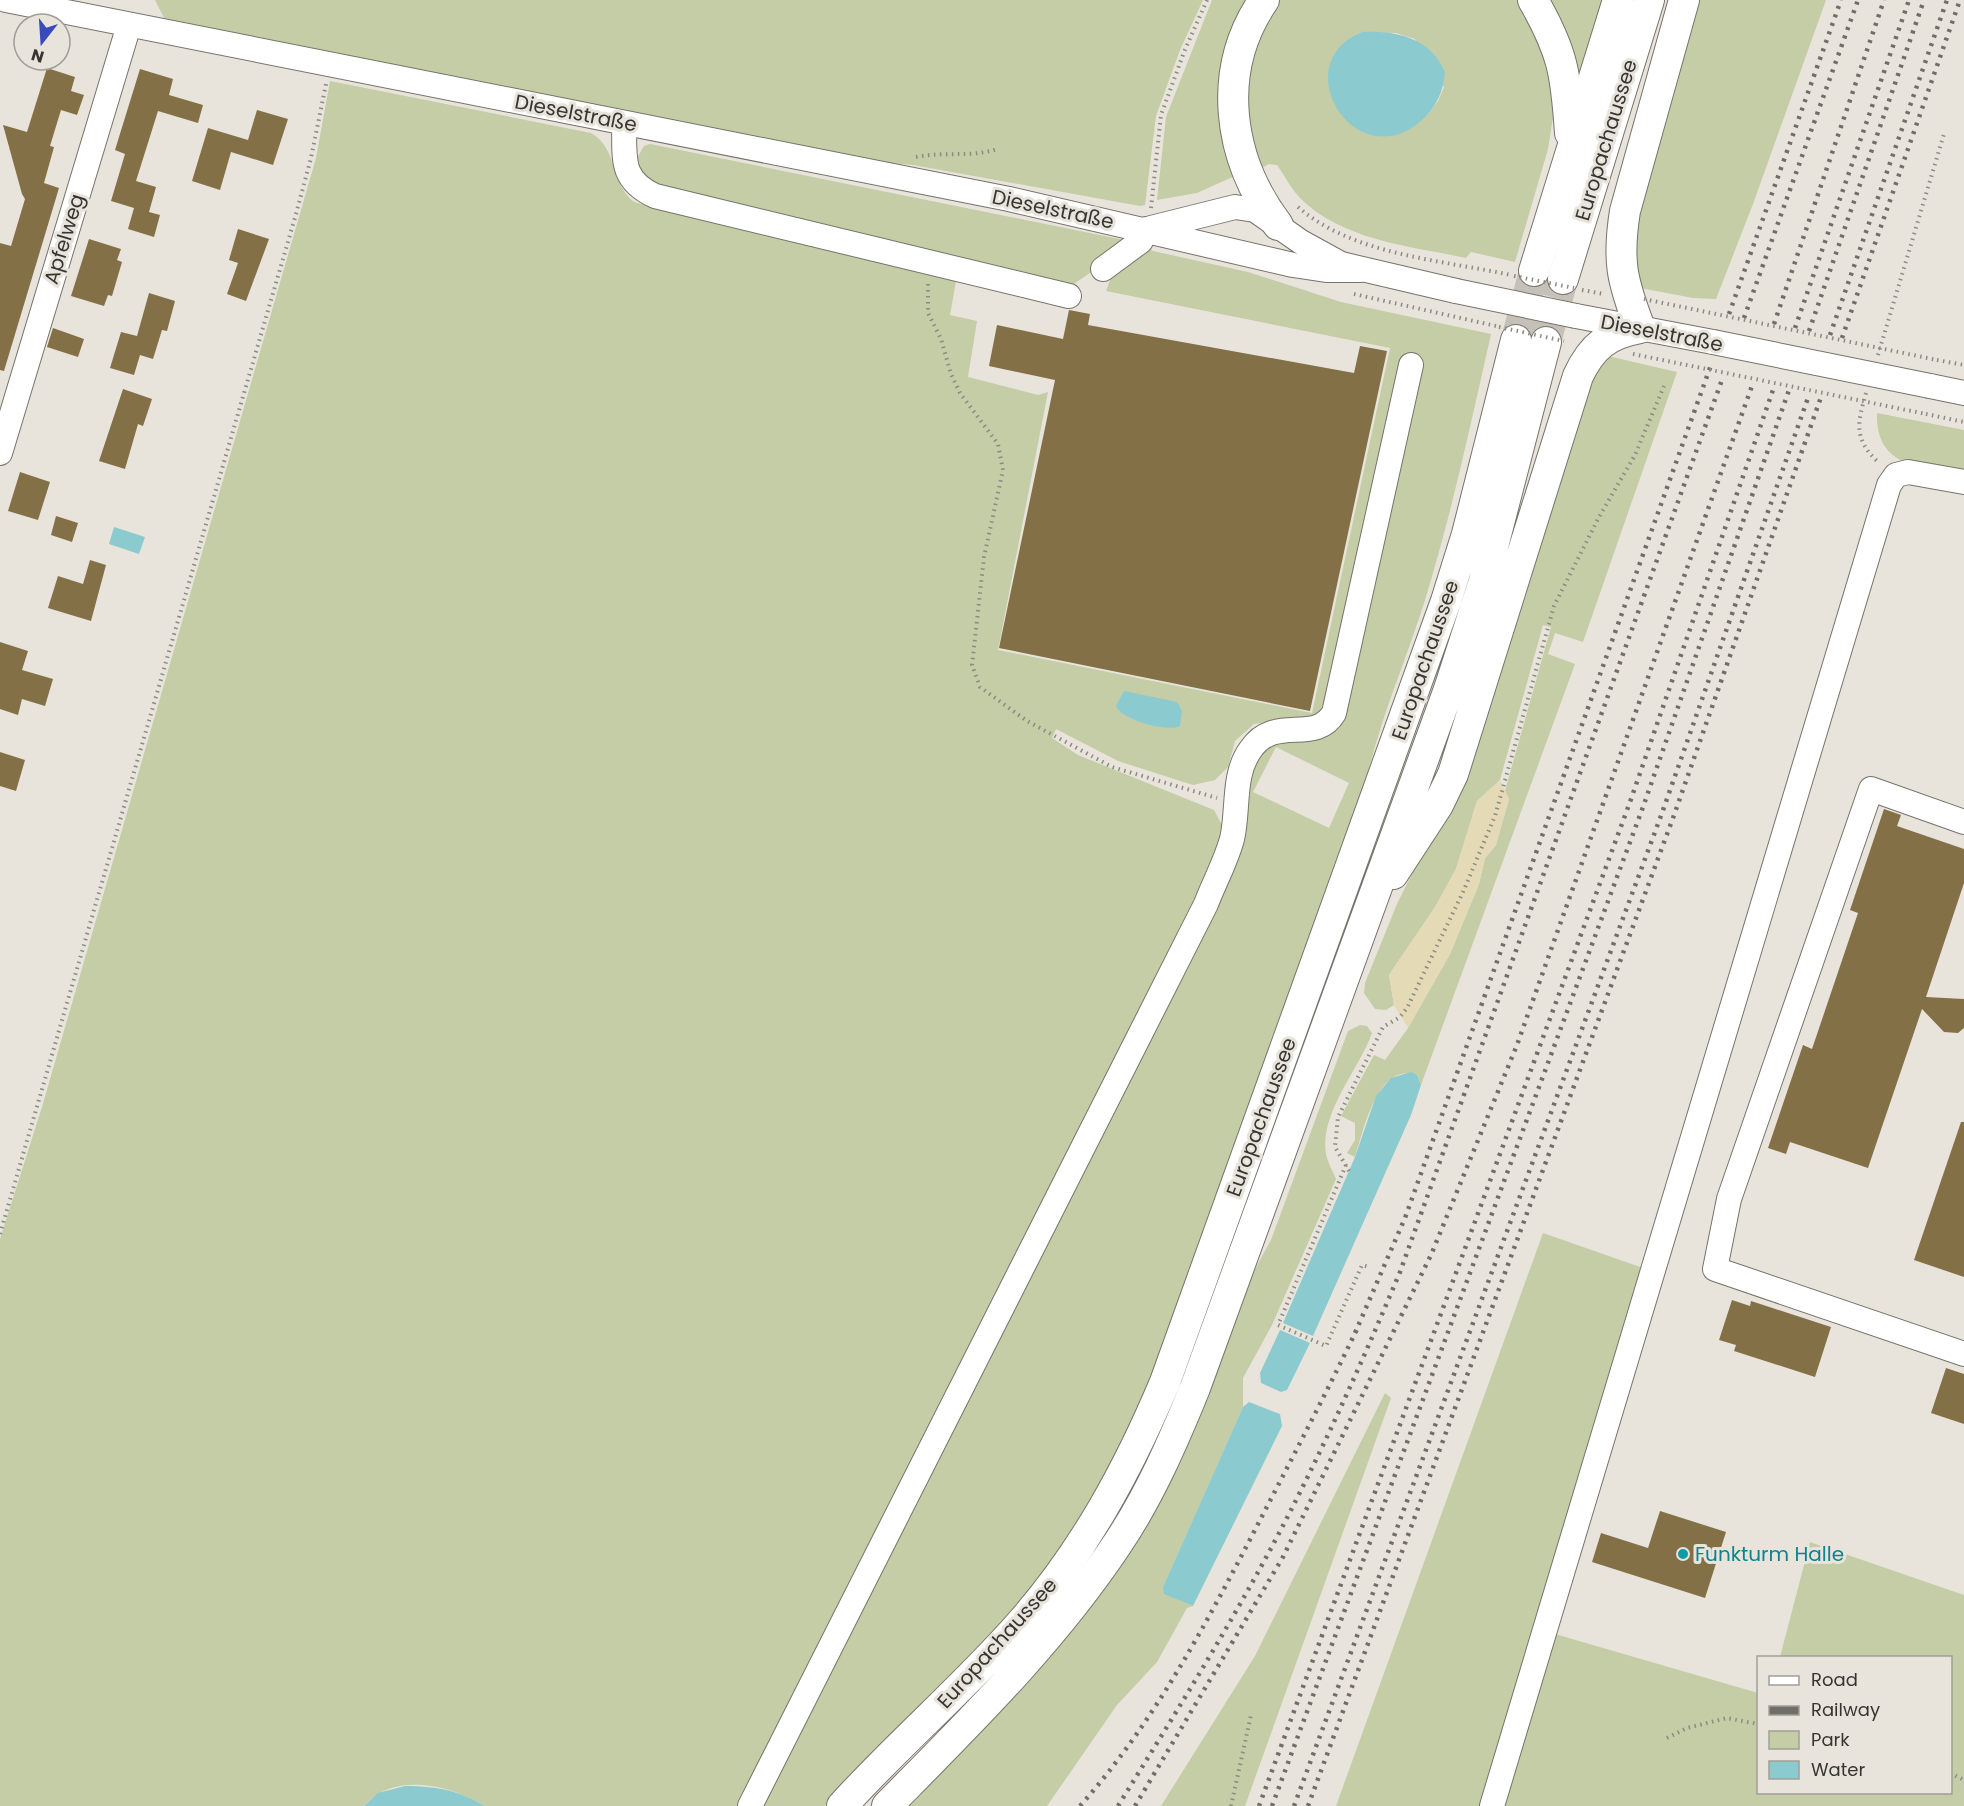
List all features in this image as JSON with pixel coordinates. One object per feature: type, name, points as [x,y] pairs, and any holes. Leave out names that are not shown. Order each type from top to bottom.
[{"type":"main road","points":[[1264,0],[1252,17],[1240,45],[1233,78],[1232,105],[1238,140],[1251,182],[1260,202],[1278,225]]},
{"type":"main road","points":[[1533,0],[1562,58],[1567,82],[1572,148]]},
{"type":"main road","name":"Europachaussee","points":[[1534,271],[1618,0]]},
{"type":"main road","name":"Europachaussee","points":[[1569,284],[1650,0]]},
{"type":"main road","points":[[1363,922],[1438,805],[1453,774],[1578,376],[1595,347],[1605,338],[1639,327],[1621,273],[1620,244],[1625,211],[1684,0]]},
{"type":"main road","name":"Europachaussee","points":[[842,1806],[984,1663],[1055,1581],[1105,1509],[1146,1428],[1165,1382],[1415,694],[1467,534],[1516,340]]},
{"type":"main road","name":"Europachaussee","points":[[887,1806],[1038,1650],[1094,1578],[1148,1492],[1195,1389],[1449,689],[1484,581],[1555,342]]},
{"type":"street","name":"Dieselstraße","points":[[6,0],[1009,199],[1293,265],[1326,270],[1361,270]]},
{"type":"street","name":"Apfelweg","points":[[0,453],[129,25]]},
{"type":"street","points":[[624,123],[627,172],[633,182],[648,192],[673,202],[1069,296]]},
{"type":"street","name":"Dieselstraße","points":[[1146,229],[1235,207],[1255,210],[1322,255],[1361,270],[1964,393]]},
{"type":"street","points":[[1103,270],[1141,241],[1146,229]]},
{"type":"street","points":[[750,1806],[1201,913],[1232,839],[1241,771],[1251,748],[1270,732],[1290,728],[1316,729],[1328,723],[1334,712],[1411,365]]},
{"type":"street","points":[[1492,1806],[1889,485],[1896,475],[1908,472],[1964,482]]},
{"type":"street","points":[[1964,822],[1871,789],[1729,1199],[1715,1269],[1964,1354]]},
{"type":"path","points":[[1146,229],[1161,115],[1184,52],[1207,0]]},
{"type":"path","points":[[0,1234],[296,214],[311,158],[330,65]]},
{"type":"path","points":[[1877,357],[1944,134]]},
{"type":"path","points":[[901,178],[898,166],[912,158],[929,154],[969,156],[998,148]]},
{"type":"path","points":[[931,262],[926,303],[928,313],[941,339],[951,374],[960,393],[998,444],[1003,470],[984,557],[972,664],[980,687],[1028,721],[1112,767],[1236,804]]},
{"type":"path","points":[[1461,264],[1569,284]]},
{"type":"path","points":[[1448,316],[1555,342]]},
{"type":"path","points":[[1639,327],[1937,360],[1964,365]]},
{"type":"path","points":[[1639,327],[1926,414],[1964,422]]},
{"type":"path","points":[[1349,1171],[1335,1147],[1338,1117],[1383,1027],[1400,1017],[1407,1008],[1463,892],[1495,816],[1554,606],[1599,517],[1635,455],[1664,387]]},
{"type":"path","points":[[1867,391],[1860,413],[1859,434],[1865,450],[1896,475]]},
{"type":"path","points":[[1346,1165],[1278,1325],[1326,1346],[1362,1265],[1369,1267]]},
{"type":"path","points":[[1231,1806],[1251,1715]]},
{"type":"path","points":[[1667,1738],[1686,1728],[1726,1718],[1757,1724]]},
{"type":"green space","points":[[155,0],[1203,0],[1180,50],[1156,116],[1145,205],[1140,206],[913,165],[877,162],[170,22],[164,18]]},
{"type":"green space","points":[[1212,0],[1250,0],[1237,175],[1197,193],[1157,200],[1166,117]]},
{"type":"green space","points":[[1280,0],[1522,0],[1544,42],[1555,105],[1548,149],[1515,262],[1471,252],[1466,258],[1379,240],[1358,233],[1318,213],[1301,199],[1277,165],[1269,164],[1262,168],[1249,129],[1246,107],[1248,74],[1252,58],[1271,14]],"holes":[[[1362,32],[1396,33],[1415,39],[1444,87],[1438,101],[1428,114],[1328,80],[1332,64],[1348,40]]]},
{"type":"green space","points":[[1546,0],[1606,0],[1581,82]]},
{"type":"green space","points":[[1692,0],[1826,0],[1753,204],[1716,299],[1693,298],[1635,287],[1629,232]]},
{"type":"green space","points":[[330,81],[591,133],[606,147],[621,185],[634,202],[956,281],[950,315],[977,321],[968,377],[1038,395],[1048,392],[998,650],[1312,713],[1390,348],[1106,291],[1111,277],[1147,248],[1248,272],[1341,302],[1491,334],[1461,467],[1435,567],[1376,742],[1364,791],[1157,1362],[1135,1413],[1111,1464],[1070,1536],[1028,1593],[972,1655],[882,1744],[825,1806],[759,1806],[1184,975],[1218,900],[1252,764],[1261,749],[1270,744],[1326,737],[1335,725],[1331,701],[1318,719],[1283,719],[1254,724],[1235,741],[1228,767],[1215,780],[1193,785],[1118,761],[1056,729],[1052,738],[1078,755],[1214,810],[1223,827],[1205,879],[739,1806],[484,1806],[447,1789],[404,1785],[390,1788],[376,1795],[364,1806],[0,1806],[0,1239],[42,1107],[316,158]],"holes":[[[1276,747],[1349,783],[1329,828],[1253,792]]]},
{"type":"green space","points":[[650,144],[1134,242],[1071,286],[675,194],[642,180],[636,160],[644,146]]},
{"type":"green space","points":[[1612,357],[1677,372],[1583,642],[1555,633],[1548,654],[1575,664],[1421,1085],[1417,1075],[1403,1074],[1392,1079],[1382,1088],[1368,1116],[1355,1157],[1347,1153],[1355,1140],[1355,1123],[1341,1116],[1374,1055],[1385,1060],[1408,1028],[1450,954],[1479,884],[1485,858],[1496,845],[1509,799],[1505,791],[1551,627],[1543,625],[1500,780],[1477,801],[1456,869],[1435,907],[1389,975],[1394,1005],[1386,1010],[1375,1009],[1364,993],[1365,983],[1397,904],[1438,821],[1587,381],[1602,358]]},
{"type":"green space","points":[[1877,413],[1964,430],[1964,475],[1918,467],[1893,455],[1884,445],[1878,431]]},
{"type":"green space","points":[[1360,1025],[1367,1026],[1372,1033],[1333,1110],[1325,1142],[1327,1158],[1336,1179],[1272,1325],[1243,1378],[1243,1407],[1163,1587],[1165,1594],[1193,1606],[1187,1608],[1157,1662],[1117,1705],[1047,1806],[901,1806],[1037,1665],[1271,1240],[1348,1031]]},
{"type":"green space","points":[[1543,1233],[1643,1268],[1481,1806],[1336,1806]]},
{"type":"green space","points":[[1385,1393],[1391,1398],[1245,1806],[1161,1806],[1255,1656]]},
{"type":"green space","points":[[1810,1542],[1964,1595],[1964,1806],[1504,1806],[1555,1634],[1757,1693],[1757,1794],[1952,1794],[1952,1656],[1780,1656]]},
{"type":"sand","points":[[1500,780],[1509,799],[1496,845],[1485,858],[1479,884],[1450,954],[1408,1028],[1394,1005],[1389,975],[1435,907],[1456,869],[1477,801]]},
{"type":"water","points":[[1362,32],[1387,33],[1411,38],[1431,51],[1445,72],[1441,92],[1432,109],[1422,120],[1397,134],[1374,136],[1353,127],[1338,110],[1329,89],[1329,68],[1339,47]]},
{"type":"water","points":[[114,527],[145,537],[139,554],[109,544]]},
{"type":"water","points":[[1124,691],[1177,702],[1182,711],[1180,726],[1166,728],[1145,724],[1126,716],[1116,706]]},
{"type":"water","points":[[1411,1072],[1417,1075],[1421,1085],[1411,1115],[1313,1336],[1283,1323],[1355,1157],[1376,1096],[1391,1078]]},
{"type":"water","points":[[1280,1330],[1310,1343],[1287,1390],[1281,1392],[1261,1383],[1260,1373]]},
{"type":"water","points":[[1249,1402],[1280,1414],[1282,1426],[1193,1606],[1164,1594],[1163,1587],[1243,1407]]},
{"type":"water","points":[[405,1786],[446,1790],[466,1796],[484,1806],[364,1806],[378,1793]]},
{"type":"building","points":[[140,69],[173,79],[169,95],[203,105],[198,123],[158,111],[136,181],[156,187],[149,212],[160,215],[154,237],[128,229],[134,208],[111,201],[125,154],[115,150]]},
{"type":"building","points":[[46,72],[59,72],[75,77],[71,91],[84,95],[77,115],[61,110],[50,146],[54,147],[44,183],[59,188],[4,371],[0,370],[0,243],[11,246],[25,199],[3,125],[27,132]]},
{"type":"building","points":[[257,110],[288,119],[273,165],[231,152],[220,190],[192,181],[208,128],[248,140]]},
{"type":"building","points":[[238,229],[269,239],[246,301],[227,294],[238,263],[229,260]]},
{"type":"building","points":[[89,239],[121,249],[117,260],[122,262],[112,296],[108,295],[104,306],[71,296]]},
{"type":"building","points":[[149,293],[175,301],[167,331],[162,330],[153,359],[140,355],[134,375],[110,368],[121,332],[137,336]]},
{"type":"building","points":[[1069,310],[1090,314],[1088,325],[1354,373],[1360,346],[1387,351],[1310,711],[999,648],[1055,380],[989,366],[997,325],[1063,339]]},
{"type":"building","points":[[53,328],[84,339],[78,357],[47,347]]},
{"type":"building","points":[[123,389],[152,399],[143,426],[138,424],[125,469],[99,461]]},
{"type":"building","points":[[20,472],[50,482],[38,520],[8,511]]},
{"type":"building","points":[[56,516],[78,523],[72,542],[51,535]]},
{"type":"building","points":[[90,560],[106,565],[91,621],[48,608],[58,576],[83,584]]},
{"type":"building","points":[[0,642],[28,651],[22,670],[53,679],[45,706],[22,699],[18,715],[0,709]]},
{"type":"building","points":[[0,752],[25,760],[16,791],[0,786]]},
{"type":"building","points":[[1884,809],[1901,815],[1897,826],[1964,849],[1964,883],[1926,997],[1964,999],[1964,1028],[1958,1033],[1944,1032],[1922,1009],[1868,1168],[1790,1142],[1786,1154],[1768,1148],[1803,1045],[1812,1049],[1858,913],[1850,910]]},
{"type":"building","points":[[1961,1122],[1964,1122],[1964,1277],[1914,1260]]},
{"type":"building","points":[[1732,1300],[1750,1306],[1751,1301],[1831,1327],[1815,1377],[1734,1351],[1736,1345],[1719,1340]]},
{"type":"building","points":[[1946,1368],[1964,1374],[1964,1424],[1931,1413]]},
{"type":"building","name":"Funkturm Halle","points":[[1660,1511],[1726,1532],[1705,1598],[1592,1562],[1601,1533],[1648,1548]]},
{"type":"tunnel","points":[[1516,340],[1534,271]]},
{"type":"tunnel","points":[[1546,342],[1563,279]]},
{"type":"railway","points":[[1729,314],[1841,0]]},
{"type":"railway","points":[[1744,318],[1858,0]]},
{"type":"railway","points":[[1774,324],[1884,0]]},
{"type":"railway","points":[[1795,328],[1909,0]]},
{"type":"railway","points":[[1809,331],[1924,0]]},
{"type":"railway","points":[[1830,335],[1947,0]]},
{"type":"railway","points":[[1842,338],[1960,0]]},
{"type":"railway","points":[[1355,1333],[1405,1218],[1711,365]]},
{"type":"railway","points":[[1118,1806],[1176,1712],[1269,1552],[1305,1483],[1370,1343],[1400,1272],[1723,377]]},
{"type":"railway","points":[[1135,1806],[1283,1557],[1431,1255],[1517,1045],[1753,383]]},
{"type":"railway","points":[[1259,1806],[1630,802],[1774,387]]},
{"type":"railway","points":[[1272,1806],[1643,807],[1789,390]]},
{"type":"railway","points":[[1294,1806],[1662,813],[1809,395]]},
{"type":"railway","points":[[1308,1806],[1673,818],[1821,397]]},
{"type":"railway","points":[[1080,1806],[1132,1741],[1198,1636],[1257,1526],[1358,1327]]},
{"type":"place","name":"Funkturm Halle","points":[[1683,1554]]}]
